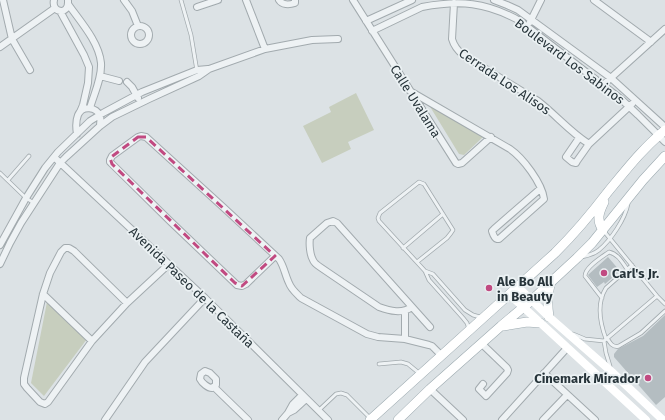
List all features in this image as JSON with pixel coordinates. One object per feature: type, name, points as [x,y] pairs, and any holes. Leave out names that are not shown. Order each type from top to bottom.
[{"type":"main road","points":[[371,420],[555,253],[609,192],[635,158],[662,132]]},
{"type":"main road","points":[[398,420],[430,389],[532,300],[577,258],[603,230],[643,180],[665,156]]},
{"type":"main road","points":[[603,230],[598,221],[602,207],[609,192]]},
{"type":"main road","points":[[550,317],[547,302],[551,282]]},
{"type":"main road","points":[[518,287],[664,420]]},
{"type":"main road","points":[[510,295],[646,420]]},
{"type":"main road","points":[[501,326],[523,322],[540,323]]},
{"type":"main road","points":[[459,340],[471,353]]},
{"type":"street","points":[[3,0],[12,39],[30,70]]},
{"type":"street","points":[[124,0],[132,12],[138,26]]},
{"type":"street","points":[[198,7],[218,0]]},
{"type":"street","points":[[246,0],[265,49]]},
{"type":"street","points":[[279,0],[283,4],[292,4],[295,3],[295,0]]},
{"type":"street","name":"Calle Uvalama","points":[[353,0],[456,163],[462,163],[491,137]]},
{"type":"street","points":[[366,21],[412,0]]},
{"type":"street","points":[[419,0],[422,7]]},
{"type":"street","name":"Boulevard Los Sabinos","points":[[494,0],[518,10],[532,19],[611,78],[665,127]]},
{"type":"street","points":[[528,27],[541,0]]},
{"type":"street","points":[[594,0],[651,42]]},
{"type":"street","points":[[55,4],[65,10],[68,2]]},
{"type":"street","points":[[68,2],[96,44],[101,65],[98,84],[90,108]]},
{"type":"street","name":"Cerrada Los Alisos","points":[[454,3],[452,39],[458,51],[538,101],[579,138],[589,144]]},
{"type":"street","name":"Boulevard Los Sabinos","points":[[372,31],[422,7],[442,4],[461,3],[485,6],[508,14],[528,27],[614,93],[638,115],[662,132],[665,142]]},
{"type":"street","points":[[0,47],[55,4]]},
{"type":"street","points":[[55,4],[89,66],[88,83],[83,105],[77,118],[77,134]]},
{"type":"street","points":[[603,85],[665,29]]},
{"type":"street","points":[[0,245],[26,198],[45,168],[54,156],[90,121],[142,92],[265,49],[312,40],[338,39]]},
{"type":"street","points":[[89,66],[101,65]]},
{"type":"street","points":[[0,264],[10,243],[34,203],[60,163],[66,157],[112,117],[198,73]]},
{"type":"street","points":[[100,76],[119,81]]},
{"type":"street","points":[[127,82],[130,84],[140,103]]},
{"type":"street","points":[[88,83],[98,84]]},
{"type":"street","points":[[410,91],[510,149],[519,156],[530,170],[540,189],[544,197],[543,200],[498,239],[496,239],[492,231],[540,189]]},
{"type":"street","points":[[579,138],[566,157],[572,162],[576,163],[589,144],[636,100]]},
{"type":"street","points":[[80,112],[84,109],[90,108],[100,115]]},
{"type":"street","points":[[638,115],[645,108]]},
{"type":"street","points":[[100,115],[100,126]]},
{"type":"street","points":[[275,256],[246,284],[242,286],[237,285],[112,164],[110,162],[110,158],[138,137],[146,137],[279,259],[289,283],[293,290],[301,298],[367,334],[378,337],[403,339],[429,345],[442,356]]},
{"type":"street","name":"Avenida Paseo de la Castaña","points":[[54,156],[205,298],[328,420]]},
{"type":"street","points":[[412,307],[405,311],[389,310],[379,307],[313,261],[310,238],[327,223],[333,221],[337,223],[430,327]]},
{"type":"street","points":[[127,303],[69,248],[65,248],[63,250],[57,258],[50,273],[43,294],[24,378],[24,384],[40,402],[45,404],[48,402],[92,341],[127,303],[169,264]]},
{"type":"street","points":[[43,294],[92,341]]},
{"type":"street","points":[[105,420],[145,362],[205,298]]},
{"type":"street","points":[[403,339],[405,311]]},
{"type":"street","points":[[482,344],[508,370],[486,396],[479,389],[483,384]]},
{"type":"street","points":[[502,420],[567,348]]},
{"type":"street","points":[[544,373],[595,420]]},
{"type":"street","points":[[214,387],[248,420]]},
{"type":"street","points":[[430,389],[463,420]]},
{"type":"street","points":[[544,420],[567,395]]},
{"type":"street","points":[[282,420],[288,413],[294,410],[304,397]]},
{"type":"lane","points":[[180,0],[190,35],[198,73]]},
{"type":"lane","points":[[8,180],[29,156]]},
{"type":"lane","points":[[0,173],[26,198],[34,203]]},
{"type":"lane","points":[[417,262],[447,238],[453,230],[424,184],[419,182],[380,213],[378,218],[379,221],[425,271],[429,280],[463,318],[469,331]]},
{"type":"lane","points":[[577,258],[587,256],[599,250],[625,215],[628,198]]},
{"type":"lane","points":[[403,248],[443,214]]},
{"type":"lane","points":[[603,230],[665,304]]},
{"type":"lane","points":[[602,298],[585,276],[588,269],[609,252],[614,253],[627,269]]},
{"type":"lane","points":[[612,372],[606,352],[606,339],[602,326],[600,311],[602,298],[606,288],[632,265]]},
{"type":"lane","points":[[425,271],[433,274],[465,310],[472,315],[484,318]]},
{"type":"lane","points":[[447,301],[453,296]]},
{"type":"lane","points":[[567,332],[585,339],[606,339],[657,296]]},
{"type":"lane","points":[[606,339],[612,345],[619,346],[641,333],[665,310]]},
{"type":"lane","points":[[379,364],[401,362],[408,364],[421,375]]},
{"type":"lane","points":[[318,411],[336,394],[340,393],[347,395],[371,420]]},
{"type":"highlighted area","points":[[138,137],[146,137],[275,256],[242,286],[235,283],[112,164],[110,158]]},
{"type":"green space","points":[[356,93],[374,130],[348,142],[351,149],[322,163],[303,126],[331,112],[329,107]]},
{"type":"green space","points":[[429,105],[483,137],[464,155],[459,154]]},
{"type":"green space","points":[[47,302],[87,339],[44,396],[31,383]]},
{"type":"building","name":"Carl's Jr.","points":[[608,257],[620,271],[605,284],[604,282],[597,287],[588,275]]},
{"type":"building","name":"Cinemark Mirador","points":[[665,315],[665,397],[656,405],[614,357],[614,354],[618,349],[643,336]]},
{"type":"place","name":"Carl's Jr.","points":[[604,273]]},
{"type":"place","name":"Ale Bo All in Beauty","points":[[489,288]]},
{"type":"place","name":"Cinemark Mirador","points":[[648,378]]}]
